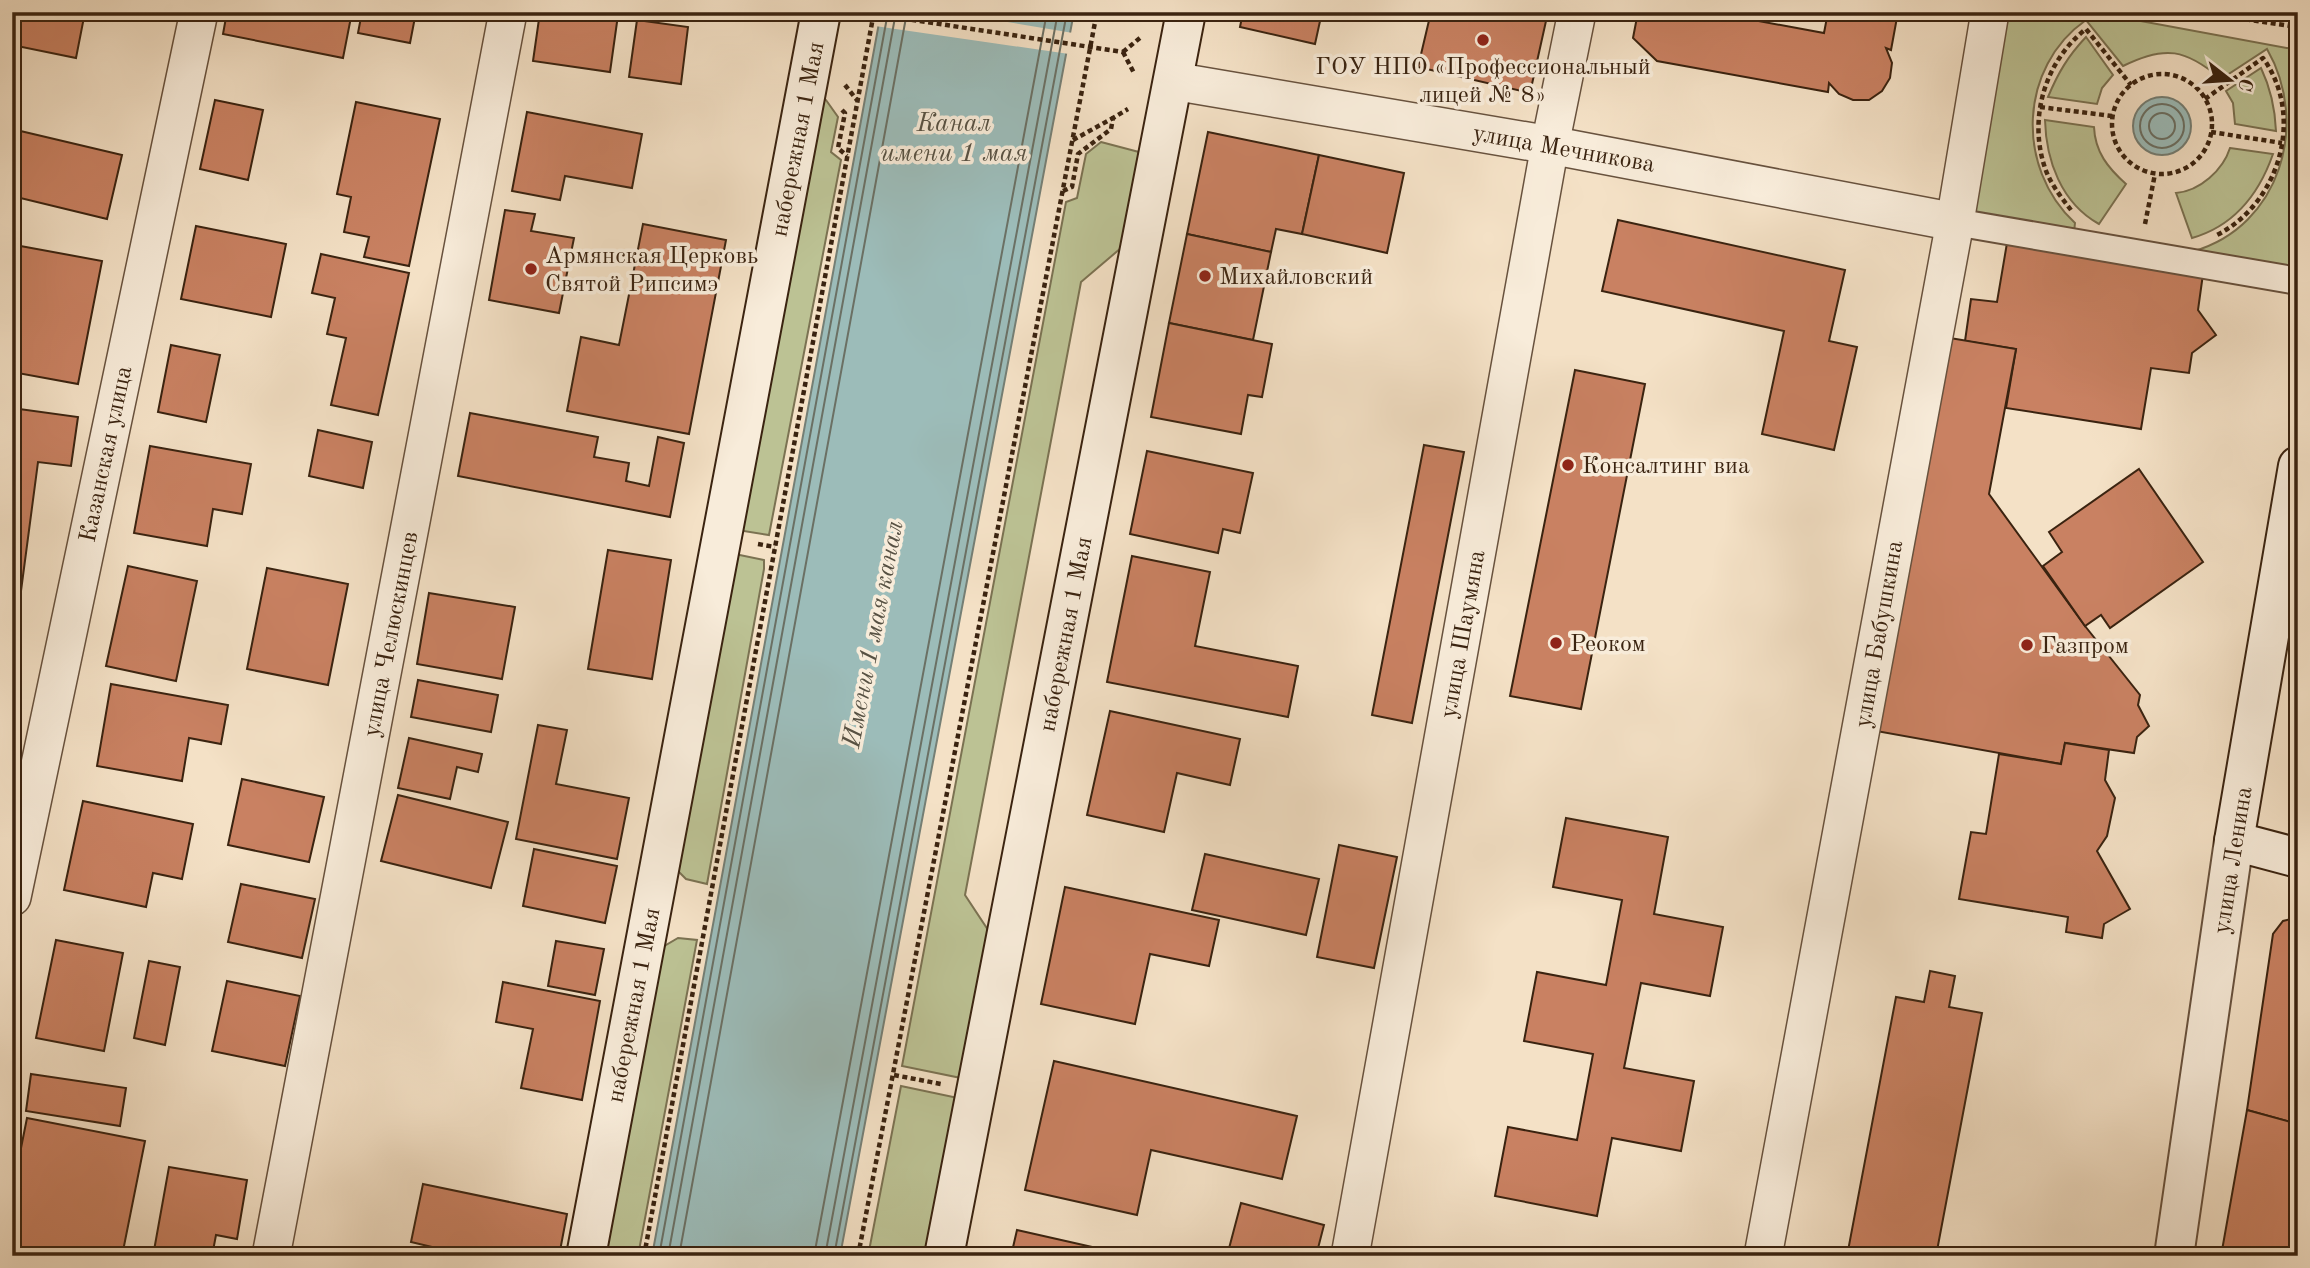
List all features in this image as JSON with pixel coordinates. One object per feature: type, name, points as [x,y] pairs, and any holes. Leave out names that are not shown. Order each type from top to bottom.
[{"type":"main road","name":"набережная 1 Мая","points":[[586,1256],[821,12]]},
{"type":"main road","name":"набережная 1 Мая","points":[[944,1256],[1186,12]]},
{"type":"main road","name":"улица Ленина","points":[[2174,1256],[2234,841],[2298,467]]},
{"type":"main road","points":[[2234,841],[2298,858]]},
{"type":"street","name":"Казанская улица","points":[[12,897],[199,12]]},
{"type":"street","name":"улица Челюскинцев","points":[[271,1256],[508,12]]},
{"type":"street","name":"улица Шаумяна","points":[[1350,1256],[1550,145],[1577,12]]},
{"type":"street","name":"улица Бабушкина","points":[[1763,1256],[1955,222],[1990,12]]},
{"type":"street","name":"улица Мечникова","points":[[1173,80],[1550,145],[1955,222]]},
{"type":"street","points":[[1955,222],[2298,281]]},
{"type":"path","points":[[861,12],[1136,54]]},
{"type":"path","points":[[644,1256],[874,12]]},
{"type":"path","points":[[858,1256],[1097,12]]},
{"type":"path","points":[[2196,12],[2298,27]]},
{"type":"path","points":[[2079,217],[2056,190],[2045,169],[2039,144],[2040,107],[2051,71],[2064,51],[2086,29],[2131,85]]},
{"type":"path","points":[[1123,52],[1144,35]]},
{"type":"path","points":[[2205,99],[2263,58],[2277,83],[2283,107],[2282,143],[2273,177],[2245,215],[2216,235]]},
{"type":"path","points":[[2160,74],[2176,76],[2192,83],[2205,99],[2210,110],[2210,142],[2202,156],[2190,167],[2175,173],[2143,172],[2129,163],[2118,150],[2112,134],[2112,116],[2117,100],[2131,85],[2143,77],[2160,74]]},
{"type":"path","points":[[841,81],[857,101]]},
{"type":"path","points":[[1072,140],[1132,107]]},
{"type":"path","points":[[2040,107],[2112,116]]},
{"type":"path","points":[[1063,191],[1072,187],[1079,154],[1111,129],[1113,118]]},
{"type":"path","points":[[2211,132],[2282,143]]},
{"type":"path","points":[[2139,254],[2155,174]]},
{"type":"path","points":[[751,543],[775,547]]},
{"type":"path","points":[[894,1075],[936,1083]]},
{"type":"green space","points":[[2004,12],[2092,12],[2298,50],[2298,270],[2194,251],[2224,238],[2248,219],[2266,196],[2279,169],[2285,139],[2286,109],[2280,78],[2267,49],[2221,79],[2197,61],[2175,53],[2151,55],[2123,66],[2086,20],[2064,40],[2048,64],[2037,90],[2033,118],[2034,147],[2042,174],[2055,200],[2075,223],[2074,232],[1965,213]]},
{"type":"green space","points":[[2086,37],[2113,75],[2102,88],[2097,104],[2048,97],[2064,65]]},
{"type":"green space","points":[[2261,68],[2272,98],[2276,131],[2235,124],[2233,103],[2226,91]]},
{"type":"green space","points":[[815,97],[826,100],[838,117],[831,152],[841,160],[769,535],[731,529]]},
{"type":"green space","points":[[2045,120],[2094,127],[2097,144],[2104,159],[2126,184],[2099,224],[2075,205],[2058,179],[2049,150]]},
{"type":"green space","points":[[1101,142],[1139,152],[1121,248],[1081,282],[965,895],[992,936],[961,1078],[902,1066],[1066,202],[1077,198],[1086,154]]},
{"type":"green space","points":[[2230,148],[2273,154],[2260,182],[2243,206],[2220,225],[2192,238],[2176,193],[2202,184],[2222,164]]},
{"type":"green space","points":[[730,553],[764,560],[764,569],[707,884],[686,879],[671,864]]},
{"type":"green space","points":[[678,938],[697,940],[638,1256],[601,1256],[656,951]]},
{"type":"green space","points":[[901,1086],[958,1098],[926,1256],[868,1256]]},
{"type":"water","name":"Канал имени 1 мая","points":[[881,12],[1074,12],[840,1256],[652,1256]]},
{"type":"water","points":[[2162,97],[2183,105],[2191,126],[2183,147],[2162,155],[2141,147],[2133,126],[2141,105]]},
{"type":"pier","points":[[878,12],[948,12],[1073,33],[1069,54],[875,26]]},
{"type":"building","points":[[12,12],[85,12],[76,58],[12,45]]},
{"type":"building","points":[[227,12],[352,12],[343,58],[223,34]]},
{"type":"building","points":[[362,12],[416,12],[410,43],[358,33]]},
{"type":"building","points":[[540,12],[597,12],[618,15],[610,72],[533,61]]},
{"type":"building","name":"ГОУ НПО «Профессиональный лицей № 8»","points":[[1243,12],[1322,12],[1315,44],[1240,27]]},
{"type":"building","name":"ГОУ НПО «Профессиональный лицей № 8»","points":[[1431,12],[1548,12],[1530,93],[1418,67]]},
{"type":"building","points":[[1638,12],[1710,12],[1824,33],[1828,12],[1898,12],[1891,50],[1886,48],[1892,63],[1890,78],[1882,91],[1869,100],[1853,100],[1839,94],[1829,83],[1828,92],[1657,61],[1633,38]]},
{"type":"building","points":[[637,20],[688,27],[681,84],[629,77]]},
{"type":"building","points":[[215,100],[263,110],[248,180],[200,169]]},
{"type":"building","points":[[356,102],[440,119],[409,266],[364,257],[369,237],[344,232],[351,197],[337,194]]},
{"type":"building","points":[[527,112],[642,134],[632,188],[565,176],[560,200],[512,191]]},
{"type":"building","points":[[12,129],[122,155],[107,219],[12,196]]},
{"type":"building","points":[[1208,132],[1319,155],[1302,234],[1276,229],[1271,252],[1187,234]]},
{"type":"building","points":[[1319,155],[1404,173],[1387,253],[1302,234]]},
{"type":"building","name":"Армянская Церковь Святой Рипсимэ","points":[[505,210],[535,214],[531,231],[574,238],[559,313],[489,300]]},
{"type":"building","points":[[1618,220],[1845,270],[1829,341],[1857,347],[1834,450],[1762,434],[1784,331],[1602,291]]},
{"type":"building","points":[[643,224],[726,240],[689,434],[567,411],[581,337],[619,345]]},
{"type":"building","points":[[196,226],[286,244],[271,317],[181,299]]},
{"type":"building","points":[[1187,234],[1271,252],[1253,340],[1169,323]]},
{"type":"building","points":[[2007,243],[2203,274],[2198,310],[2216,335],[2192,353],[2189,373],[2151,368],[2141,429],[2006,408],[2016,349],[1965,341],[1971,299],[1997,302]]},
{"type":"building","points":[[15,245],[102,261],[78,384],[12,372],[12,260]]},
{"type":"building","points":[[321,254],[409,273],[378,415],[331,405],[346,338],[327,334],[335,298],[312,293]]},
{"type":"building","points":[[1169,323],[1272,344],[1262,397],[1248,395],[1241,434],[1151,417]]},
{"type":"building","points":[[1938,336],[2016,349],[1989,494],[2085,626],[2140,695],[2138,705],[2149,726],[2137,737],[2134,753],[2065,743],[2061,764],[1865,729]]},
{"type":"building","points":[[171,345],[220,355],[206,422],[158,412]]},
{"type":"building","points":[[1575,370],[1645,384],[1581,709],[1510,696]]},
{"type":"building","points":[[12,408],[78,417],[71,466],[38,462],[21,591],[12,589]]},
{"type":"building","points":[[470,413],[598,437],[594,457],[629,463],[626,481],[649,486],[658,437],[684,443],[670,517],[458,476]]},
{"type":"building","points":[[318,430],[372,442],[363,488],[309,476]]},
{"type":"building","points":[[1424,445],[1464,452],[1412,723],[1372,715]]},
{"type":"building","points":[[150,446],[251,464],[242,514],[213,509],[207,546],[134,533]]},
{"type":"building","points":[[1147,451],[1253,473],[1240,533],[1223,529],[1218,553],[1130,534]]},
{"type":"building","points":[[2139,469],[2203,562],[2110,628],[2101,615],[2085,626],[2043,566],[2062,552],[2049,532]]},
{"type":"building","points":[[608,550],[671,560],[652,679],[588,669]]},
{"type":"building","points":[[1132,556],[1210,572],[1195,646],[1298,666],[1288,717],[1107,682]]},
{"type":"building","points":[[128,566],[197,581],[176,681],[106,666]]},
{"type":"building","points":[[267,568],[348,584],[328,685],[247,669]]},
{"type":"building","points":[[429,593],[515,607],[502,679],[417,664]]},
{"type":"building","points":[[418,680],[498,695],[491,732],[411,717]]},
{"type":"building","points":[[111,684],[228,705],[221,744],[189,738],[182,781],[97,766]]},
{"type":"building","points":[[1110,711],[1240,739],[1230,785],[1177,773],[1164,832],[1087,815]]},
{"type":"building","points":[[538,725],[567,730],[556,784],[629,798],[617,859],[516,839]]},
{"type":"building","points":[[409,738],[482,754],[478,772],[457,767],[450,799],[398,788]]},
{"type":"building","points":[[2065,743],[2109,750],[2105,780],[2115,798],[2107,836],[2097,851],[2130,909],[2104,924],[2102,938],[2066,932],[2068,917],[1959,899],[1971,832],[1986,834],[1999,754],[2061,764]]},
{"type":"building","points":[[242,779],[324,797],[309,862],[228,845]]},
{"type":"building","points":[[398,795],[508,822],[491,888],[381,861]]},
{"type":"building","points":[[83,801],[193,824],[182,879],[153,873],[146,907],[64,890]]},
{"type":"building","points":[[1566,818],[1668,837],[1654,914],[1723,927],[1710,996],[1641,983],[1624,1068],[1694,1081],[1681,1151],[1612,1138],[1597,1216],[1495,1196],[1508,1127],[1577,1140],[1593,1054],[1524,1041],[1537,972],[1606,985],[1622,900],[1553,887]]},
{"type":"building","points":[[1339,845],[1397,857],[1374,968],[1317,957]]},
{"type":"building","points":[[534,849],[617,866],[605,923],[523,906]]},
{"type":"building","points":[[1205,854],[1319,879],[1306,935],[1192,910]]},
{"type":"building","points":[[241,884],[315,899],[302,958],[228,942]]},
{"type":"building","points":[[1065,887],[1219,920],[1209,966],[1150,954],[1135,1024],[1041,1004]]},
{"type":"building","points":[[2298,917],[2298,1124],[2247,1110],[2273,934],[2283,921]]},
{"type":"building","points":[[56,940],[123,953],[104,1051],[36,1038]]},
{"type":"building","points":[[556,941],[604,949],[595,995],[548,986]]},
{"type":"building","points":[[149,961],[180,967],[165,1045],[134,1038]]},
{"type":"building","points":[[1930,971],[1955,976],[1949,1007],[1982,1013],[1936,1256],[1847,1256],[1896,997],[1924,1002]]},
{"type":"building","points":[[227,981],[300,996],[285,1066],[212,1051]]},
{"type":"building","points":[[503,982],[600,1001],[582,1100],[521,1088],[533,1029],[496,1022]]},
{"type":"building","points":[[1054,1061],[1297,1116],[1282,1179],[1151,1150],[1137,1215],[1025,1190]]},
{"type":"building","points":[[31,1074],[126,1088],[120,1126],[26,1111]]},
{"type":"building","points":[[2247,1110],[2298,1124],[2298,1244],[2295,1256],[2221,1256]]},
{"type":"building","points":[[27,1118],[145,1141],[122,1256],[27,1256],[12,1253],[12,1193]]},
{"type":"building","points":[[169,1167],[247,1180],[237,1239],[216,1235],[212,1256],[153,1256]]},
{"type":"building","points":[[423,1184],[567,1214],[559,1256],[470,1256],[411,1242]]},
{"type":"building","points":[[1241,1203],[1324,1225],[1316,1256],[1227,1256]]},
{"type":"building","points":[[1017,1230],[1132,1256],[1011,1256]]},
{"type":"place","name":"ГОУ НПО «Профессиональный лицей № 8»","points":[[1483,40]]},
{"type":"place","name":"Армянская Церковь Святой Рипсимэ","points":[[531,269]]},
{"type":"place","name":"Михайловский","points":[[1205,276]]},
{"type":"place","name":"Консалтинг виа","points":[[1568,465]]},
{"type":"place","name":"Реоком","points":[[1556,643]]},
{"type":"place","name":"Газпром","points":[[2027,645]]},
{"type":"water label","name":"Имени 1 мая канал","points":[[872,634]]}]
